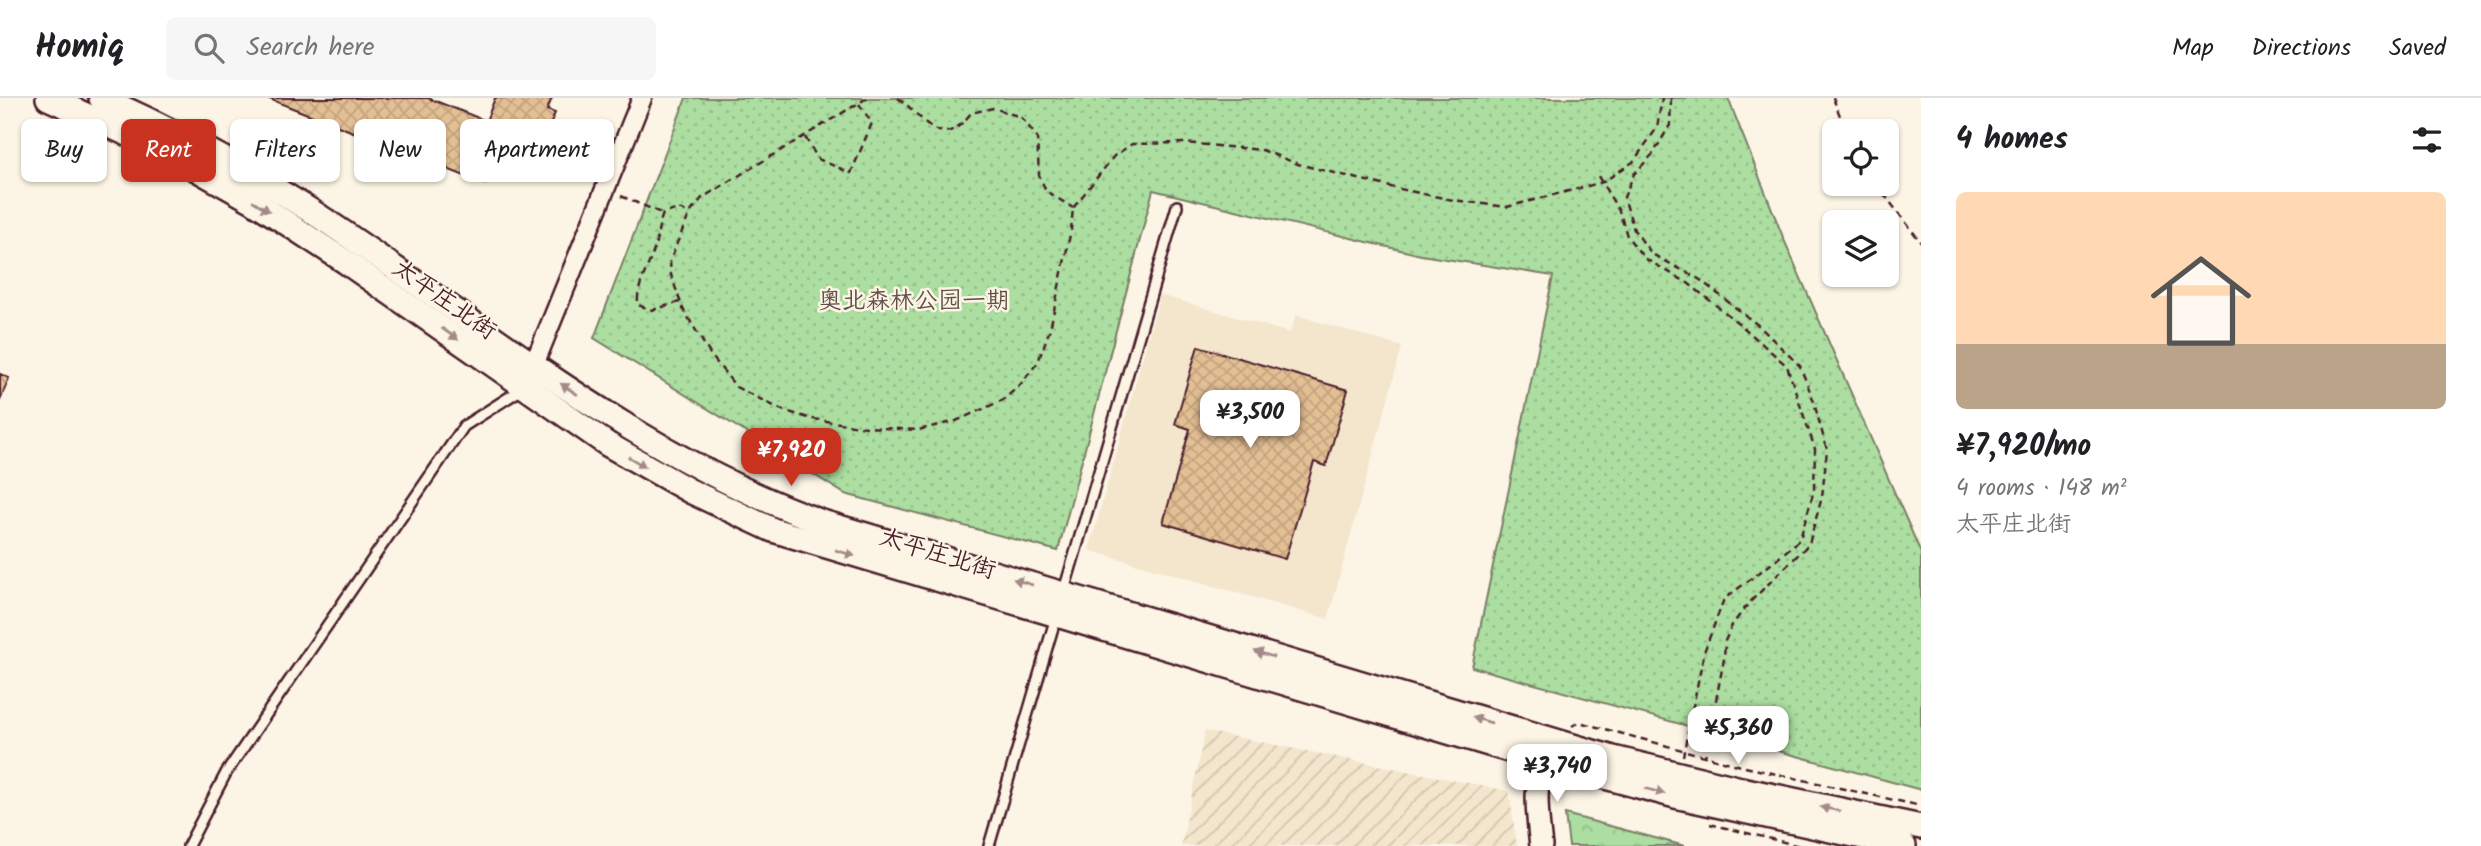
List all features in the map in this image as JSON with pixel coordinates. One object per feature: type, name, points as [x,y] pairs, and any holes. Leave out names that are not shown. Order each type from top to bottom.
[{"type":"main road","name":"太平庄北街","points":[[48,98],[161,149],[253,201],[529,376]]},
{"type":"main road","name":"太平庄北街","points":[[101,98],[167,129],[276,190],[359,244],[529,376],[564,416],[651,471],[762,526],[820,545],[1060,605],[1545,750],[1675,796],[1864,833],[1921,827]]},
{"type":"main road","name":"太平庄北街","points":[[1545,750],[1679,775],[1905,846]]},
{"type":"street","points":[[529,376],[642,98]]},
{"type":"street","points":[[1541,846],[1535,799],[1545,750]]},
{"type":"lane","points":[[989,846],[1177,206]]},
{"type":"lane","points":[[188,846],[226,773],[464,426],[529,376]]},
{"type":"path","points":[[867,98],[702,198],[690,213],[670,262],[671,275],[680,302],[710,354],[736,387],[782,410],[811,419],[866,427],[918,430],[956,421],[1003,400],[1020,385],[1038,362],[1050,328],[1071,230],[1073,208],[1114,156],[1132,144],[1185,143],[1253,149],[1395,188],[1453,200],[1507,207],[1603,182],[1633,162],[1657,128],[1662,98]]},
{"type":"path","points":[[898,98],[913,108],[932,129],[946,132],[961,126],[971,113],[993,108],[1021,117],[1037,137],[1039,175],[1046,191],[1073,208]]},
{"type":"path","points":[[1671,98],[1670,125],[1653,154],[1634,174],[1624,197],[1634,230],[1652,254],[1699,279],[1759,326],[1800,366],[1827,450],[1822,497],[1809,544],[1749,603],[1732,625],[1725,641],[1705,757]]},
{"type":"path","points":[[1833,98],[1841,119]]},
{"type":"path","points":[[805,136],[818,159],[851,173],[872,124],[859,104]]},
{"type":"path","points":[[1598,176],[1620,213],[1627,236],[1644,258],[1688,283],[1787,366],[1815,449],[1814,489],[1800,539],[1775,562],[1724,599],[1704,652],[1679,775]]},
{"type":"path","points":[[600,182],[663,214],[678,209],[690,213]]},
{"type":"path","points":[[1885,196],[1921,242]]},
{"type":"path","points":[[663,214],[656,233],[656,244],[637,294],[638,305],[652,310],[680,302]]},
{"type":"path","points":[[1545,750],[1579,722],[1705,757],[1921,806]]},
{"type":"shaded area","points":[[1160,295],[1290,333],[1296,315],[1402,347],[1328,619],[1089,550]]},
{"type":"shaded area","points":[[1205,731],[1509,791],[1517,846],[1181,846]]},
{"type":"green space","name":"奥北森林公园一期","points":[[686,98],[1728,98],[1785,242],[1921,553],[1921,790],[1472,667],[1553,276],[1421,255],[1153,190],[1058,551],[845,494],[594,338]]},
{"type":"green space","points":[[1565,814],[1685,846],[1569,846]]},
{"type":"building","points":[[267,98],[428,98],[481,119],[460,119],[460,174],[446,169],[446,119],[354,119],[354,132],[340,127],[340,119],[320,119]]},
{"type":"building","points":[[495,98],[552,98],[547,110],[555,113],[553,119],[487,119]]},
{"type":"building","points":[[1198,346],[1348,390],[1326,466],[1314,462],[1285,559],[1163,523],[1190,429],[1175,424]]},
{"type":"building","points":[[0,374],[9,378],[0,401]]}]
